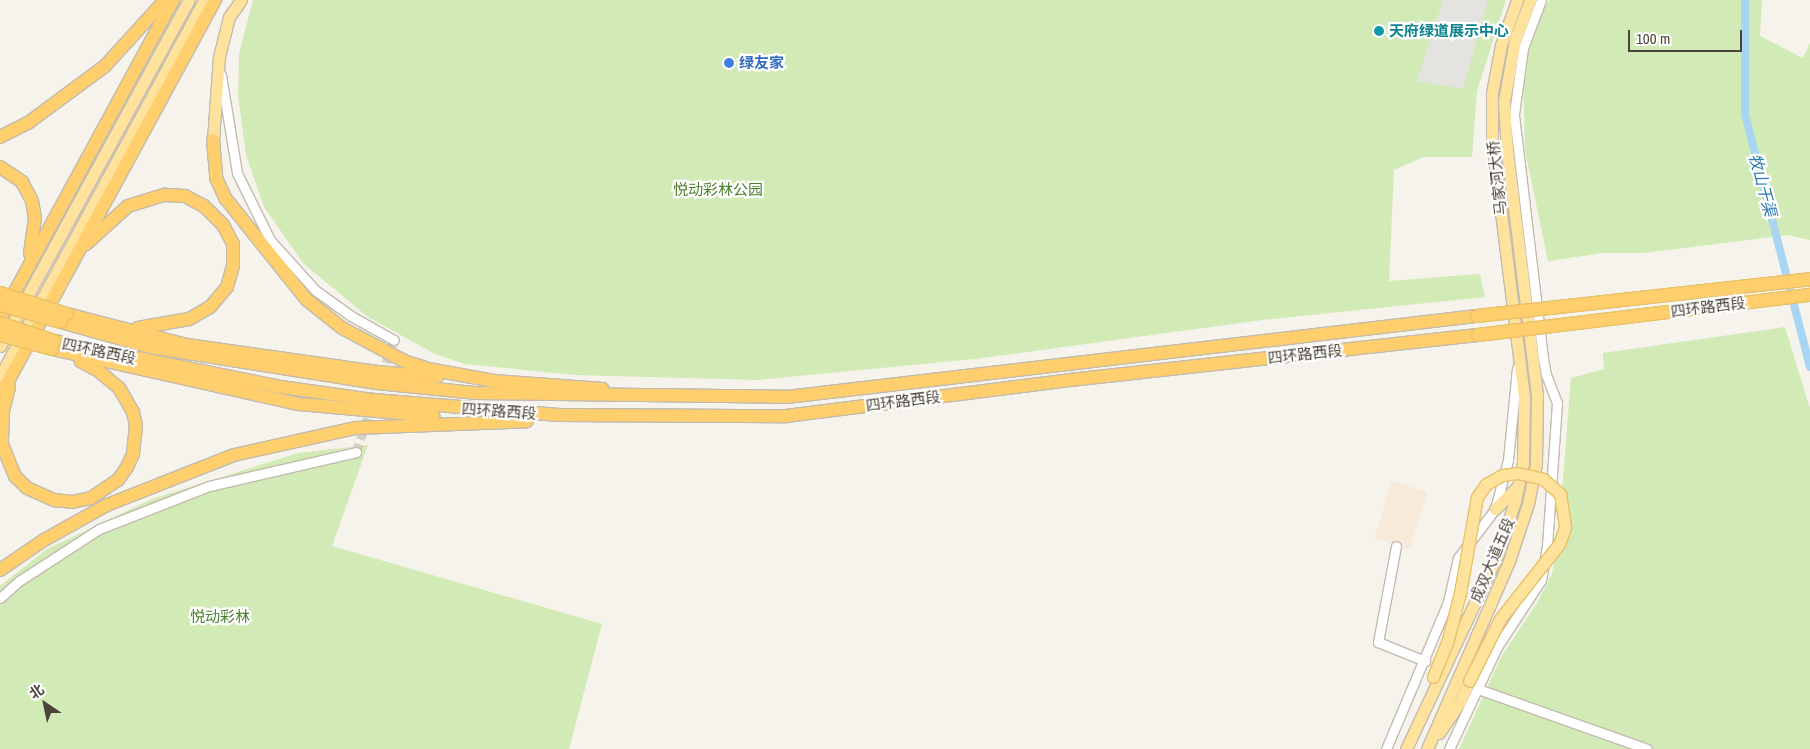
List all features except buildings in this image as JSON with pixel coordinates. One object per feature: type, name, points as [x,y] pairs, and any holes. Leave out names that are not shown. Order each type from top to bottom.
[{"type":"highway","points":[[0,137],[28,123],[106,66],[165,0]]},
{"type":"highway","points":[[0,319],[173,0]]},
{"type":"highway","points":[[0,396],[215,0]]},
{"type":"highway","points":[[213,140],[216,178],[226,199],[307,300],[342,328],[404,361],[494,381]]},
{"type":"highway","points":[[0,167],[22,182],[32,201],[36,218],[28,267]]},
{"type":"highway","points":[[0,293],[64,318],[146,329],[189,319],[210,307],[227,287],[233,266],[233,244],[214,212],[185,196],[165,195],[128,206],[79,251]]},
{"type":"highway","name":"四环路西段","points":[[0,305],[64,318],[150,347],[378,383],[476,393],[787,397],[1476,316],[1810,279]]},
{"type":"highway","name":"四环路西段","points":[[0,323],[53,345],[281,387],[374,400],[559,415],[786,416],[1070,380],[1478,335],[1810,295]]},
{"type":"highway","points":[[106,324],[187,345],[377,372],[572,385],[653,395]]},
{"type":"highway","points":[[0,334],[53,345],[99,371],[119,388],[130,405],[136,426],[134,448],[127,467],[118,480],[91,498],[72,502],[40,496],[26,488],[11,468],[2,444],[1,428],[15,368]]},
{"type":"highway","points":[[67,354],[299,404],[506,421]]},
{"type":"highway","points":[[0,570],[44,540],[107,505],[234,455],[356,428],[539,420],[559,415]]},
{"type":"main road","points":[[0,346],[189,0]]},
{"type":"main road","points":[[0,376],[204,0]]},
{"type":"main road","points":[[213,140],[219,57],[229,17],[241,0]]},
{"type":"main road","name":"马家河大桥","points":[[1517,0],[1501,45],[1492,103],[1492,140],[1518,358]]},
{"type":"main road","name":"成双大道五段","points":[[1428,749],[1510,561],[1528,504],[1536,464],[1533,364],[1506,152],[1504,102],[1515,40],[1530,0]]},
{"type":"main road","name":"成双大道五段","points":[[1405,749],[1497,556],[1518,486],[1524,431],[1518,358]]},
{"type":"main road","points":[[1405,749],[1447,644],[1460,593],[1477,497],[1486,484],[1502,475],[1518,473],[1543,479],[1560,494],[1565,526],[1559,544],[1500,619],[1473,685],[1428,749]]},
{"type":"main road","points":[[1495,509],[1518,486]]},
{"type":"street","points":[[1449,749],[1473,685],[1541,580],[1552,509],[1558,403],[1546,375],[1543,358],[1514,114],[1524,48],[1541,0]]},
{"type":"street","points":[[219,57],[237,173],[270,240],[316,290],[351,316],[394,340]]},
{"type":"street","points":[[1386,749],[1425,661],[1448,602],[1458,558],[1495,509],[1508,460],[1518,358]]},
{"type":"street","points":[[0,598],[19,581],[99,529],[209,486],[356,452]]},
{"type":"street","points":[[1396,546],[1378,642],[1425,661]]},
{"type":"street","points":[[1473,685],[1647,749]]},
{"type":"shaded area","points":[[1443,0],[1488,0],[1463,89],[1417,81]]},
{"type":"shaded area","points":[[1392,481],[1427,492],[1410,549],[1374,538]]},
{"type":"green space","name":"悦动彩林公园","points":[[253,0],[1506,0],[1477,91],[1472,157],[1423,157],[1394,170],[1389,281],[1480,274],[1485,297],[1262,320],[975,359],[758,380],[574,375],[465,364],[435,354],[368,317],[303,263],[264,207],[246,155],[238,96],[239,54]]},
{"type":"green space","points":[[1549,0],[1762,0],[1760,36],[1803,58],[1810,43],[1810,240],[1787,235],[1643,253],[1603,253],[1548,261],[1525,151],[1523,75],[1536,23]]},
{"type":"green space","points":[[1785,327],[1810,409],[1810,749],[1459,749],[1501,657],[1537,603],[1552,574],[1559,531],[1571,378],[1604,369],[1603,353]]},
{"type":"green space","name":"悦动彩林","points":[[368,445],[332,546],[602,624],[569,749],[0,749],[0,586],[47,549],[152,499],[298,453]]},
{"type":"waterway","name":"牧山干渠","points":[[1745,0],[1745,114],[1810,367]]},
{"type":"tunnel","points":[[356,452],[394,340]]},
{"type":"place","name":"天府绿道展示中心","points":[[1379,31]]},
{"type":"place","name":"绿友家","points":[[729,63]]}]
